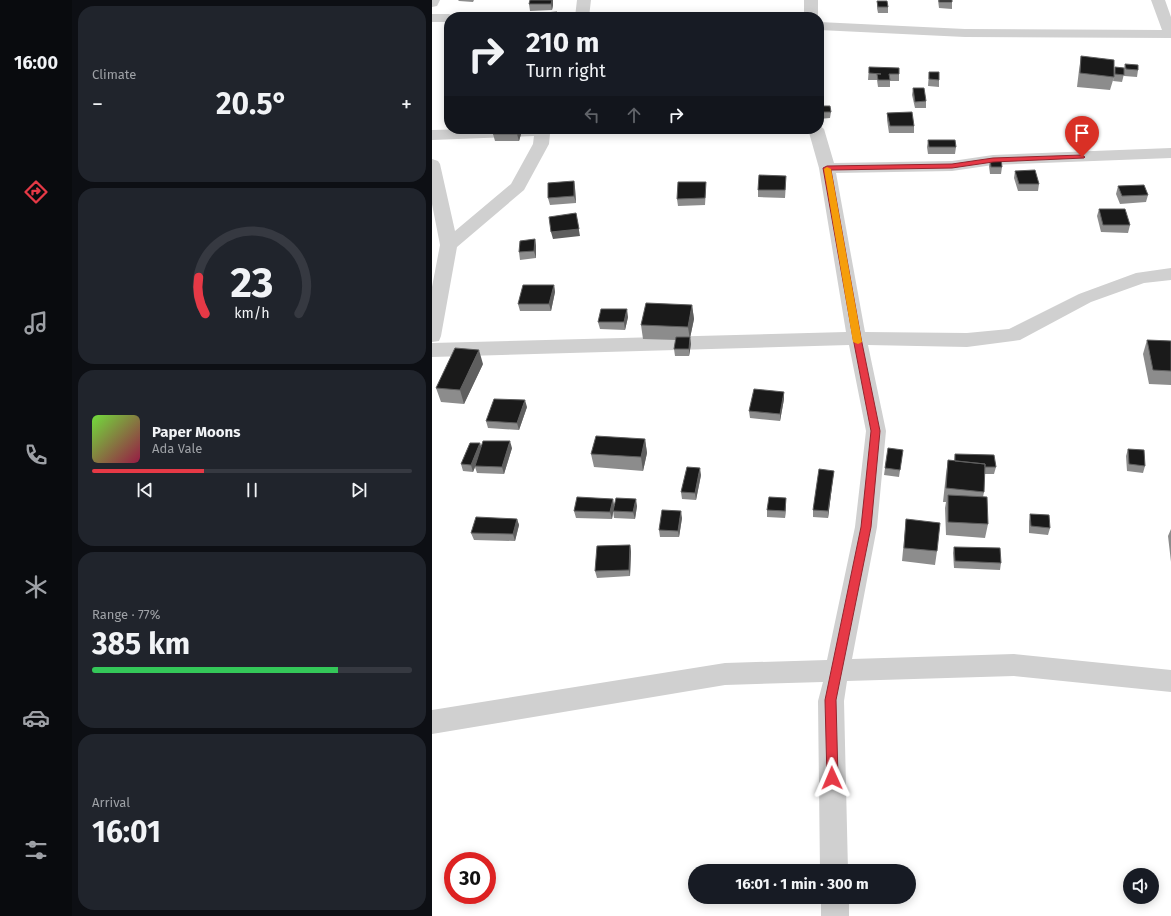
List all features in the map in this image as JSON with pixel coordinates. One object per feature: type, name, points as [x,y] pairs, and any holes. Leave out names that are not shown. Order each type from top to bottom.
[{"type":"street","points":[[432,4],[433,0]]},
{"type":"street","points":[[583,12],[584,0]]},
{"type":"street","points":[[811,0],[811,12]]},
{"type":"street","points":[[824,26],[966,33],[1171,34],[1158,0]]},
{"type":"street","points":[[432,18],[444,18]]},
{"type":"street","points":[[432,135],[455,134]]},
{"type":"street","points":[[449,245],[518,187],[541,144],[545,134]]},
{"type":"street","points":[[817,134],[827,168],[857,338],[876,431],[866,527],[831,700],[834,864]]},
{"type":"street","points":[[827,168],[952,166],[993,160],[1171,153]]},
{"type":"street","points":[[432,164],[449,245],[436,292],[432,336]]},
{"type":"street","points":[[432,350],[857,338],[967,340],[1013,335],[1085,298],[1142,277],[1171,274]]},
{"type":"street","points":[[432,722],[725,674],[1014,665],[1171,681]]},
{"type":"street","points":[[835,904],[835,916]]},
{"type":"building","points":[[530,0],[552,0],[551,4],[529,4]]},
{"type":"building","points":[[939,0],[952,0],[952,2],[939,2]]},
{"type":"building","points":[[877,1],[887,1],[888,7],[878,7]]},
{"type":"building","points":[[1081,56],[1114,60],[1114,77],[1080,73]]},
{"type":"building","points":[[1125,64],[1138,65],[1138,70],[1126,69]]},
{"type":"building","points":[[869,67],[899,68],[899,74],[889,74],[890,80],[878,80],[877,74],[881,74],[869,73]]},
{"type":"building","points":[[1115,67],[1124,68],[1124,75],[1115,74]]},
{"type":"building","points":[[929,72],[939,72],[939,80],[929,79]]},
{"type":"building","points":[[913,88],[924,88],[926,101],[915,102]]},
{"type":"building","points":[[824,106],[830,106],[831,112],[824,112]]},
{"type":"building","points":[[912,112],[914,126],[890,126],[887,113]]},
{"type":"building","points":[[928,140],[955,140],[956,147],[929,147]]},
{"type":"building","points":[[990,159],[1001,159],[1002,167],[991,167]]},
{"type":"building","points":[[1035,170],[1039,184],[1019,184],[1015,171]]},
{"type":"building","points":[[759,175],[786,176],[785,190],[758,190]]},
{"type":"building","points":[[574,181],[574,196],[548,198],[548,183]]},
{"type":"building","points":[[678,182],[706,182],[705,198],[677,199]]},
{"type":"building","points":[[1144,185],[1148,195],[1122,196],[1118,186]]},
{"type":"building","points":[[1099,209],[1125,209],[1130,225],[1103,225]]},
{"type":"building","points":[[576,213],[579,229],[551,232],[549,217]]},
{"type":"building","points":[[535,239],[534,251],[519,252],[520,241]]},
{"type":"building","points":[[523,285],[554,285],[549,304],[518,304]]},
{"type":"building","points":[[646,303],[692,305],[688,327],[641,325]]},
{"type":"building","points":[[601,309],[627,309],[624,322],[598,322]]},
{"type":"building","points":[[676,337],[690,337],[689,349],[674,349]]},
{"type":"building","points":[[1147,340],[1171,341],[1171,371],[1153,370]]},
{"type":"building","points":[[455,348],[479,350],[460,390],[436,388]]},
{"type":"building","points":[[754,389],[784,392],[780,414],[749,411]]},
{"type":"building","points":[[494,399],[525,400],[517,423],[486,421]]},
{"type":"building","points":[[596,436],[645,439],[641,457],[591,454]]},
{"type":"building","points":[[483,441],[510,441],[502,467],[475,466]]},
{"type":"building","points":[[470,443],[480,443],[471,465],[461,464]]},
{"type":"building","points":[[888,448],[903,450],[900,470],[885,468]]},
{"type":"building","points":[[1128,449],[1144,450],[1145,466],[1129,464]]},
{"type":"building","points":[[955,454],[994,455],[996,467],[985,467],[985,464],[955,461]]},
{"type":"building","points":[[948,460],[985,464],[984,492],[946,488]]},
{"type":"building","points":[[687,467],[700,468],[695,493],[681,492]]},
{"type":"building","points":[[819,469],[834,471],[828,511],[813,510]]},
{"type":"building","points":[[948,495],[987,497],[988,524],[948,522]]},
{"type":"building","points":[[577,497],[613,499],[610,512],[574,511]]},
{"type":"building","points":[[769,497],[786,498],[785,511],[767,510]]},
{"type":"building","points":[[616,498],[636,499],[633,512],[613,511]]},
{"type":"building","points":[[662,510],[681,511],[678,531],[659,530]]},
{"type":"building","points":[[1030,514],[1049,515],[1050,528],[1031,526]]},
{"type":"building","points":[[476,517],[517,519],[513,534],[471,533]]},
{"type":"building","points":[[906,519],[940,523],[937,551],[904,548]]},
{"type":"building","points":[[630,545],[629,570],[595,571],[597,546]]},
{"type":"building","points":[[954,547],[1000,548],[1001,563],[955,561]]},
{"type":"slow traffic","points":[[827,169],[858,342]]},
{"type":"route","points":[[832,778],[831,700],[866,527],[876,431],[857,338],[827,168],[952,166],[993,160],[1082,157]]}]
